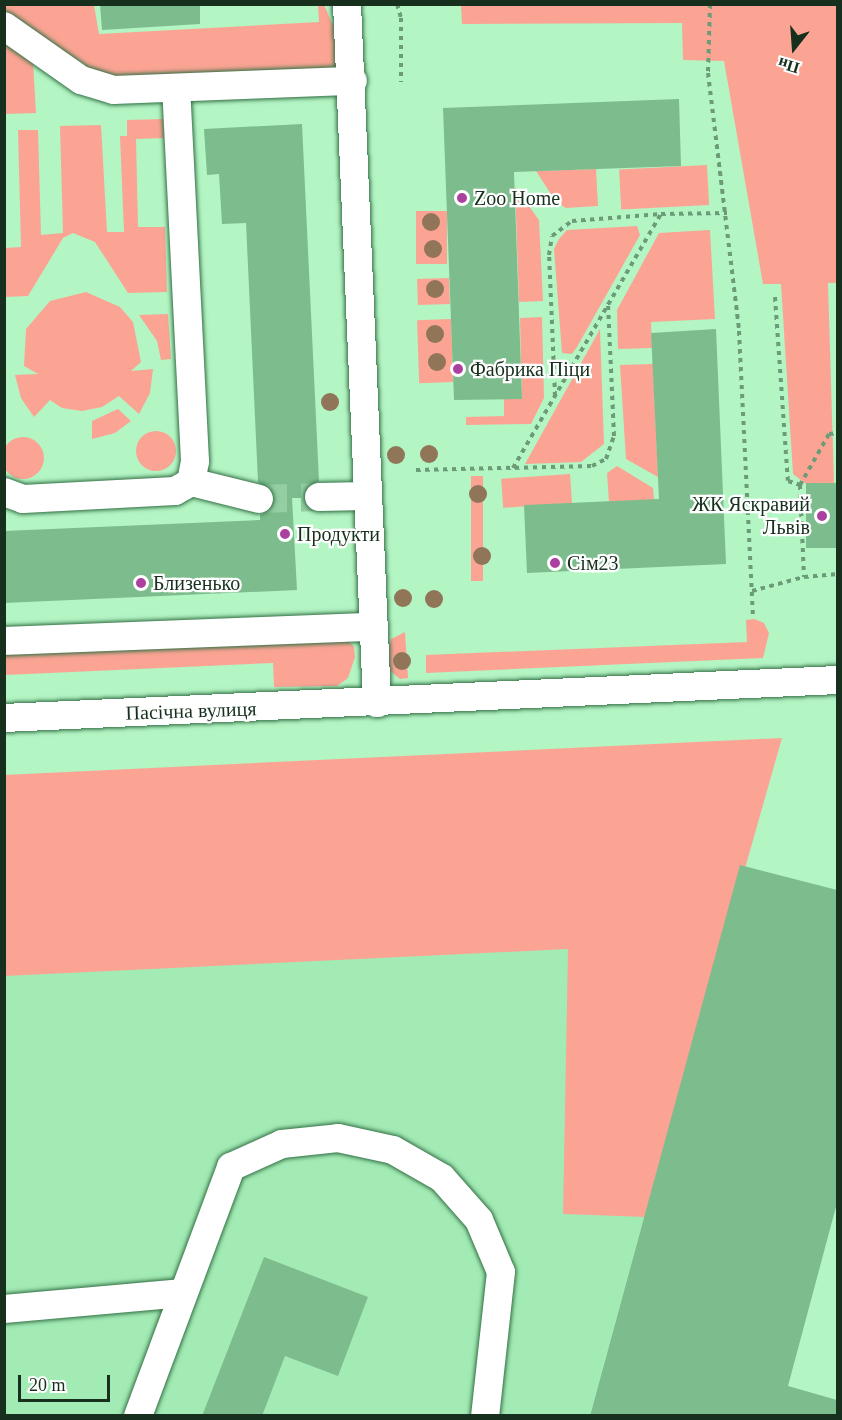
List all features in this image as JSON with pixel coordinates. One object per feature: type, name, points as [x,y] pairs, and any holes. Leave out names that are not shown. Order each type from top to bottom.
[{"type":"street","points":[[347,4],[353,81],[366,496],[377,703]]},
{"type":"street","points":[[4,26],[81,80],[114,90],[353,81]]},
{"type":"street","points":[[176,89],[195,460],[191,482]]},
{"type":"street","points":[[4,492],[23,499],[175,491],[191,482],[259,499]]},
{"type":"street","points":[[319,497],[366,496]]},
{"type":"street","points":[[4,641],[372,627]]},
{"type":"street","name":"Пасічна вулиця","points":[[4,718],[377,703],[837,680]]},
{"type":"street","points":[[138,1416],[231,1167],[282,1144],[338,1138],[393,1150],[442,1178],[472,1212],[501,1272],[485,1416]]},
{"type":"street","points":[[4,1309],[183,1293]]},
{"type":"path","points":[[397,4],[401,18],[401,82]]},
{"type":"path","points":[[710,4],[708,73],[740,332],[753,617]]},
{"type":"path","points":[[555,396],[549,255],[552,236],[572,221],[662,214],[727,213]]},
{"type":"path","points":[[513,468],[662,214]]},
{"type":"path","points":[[775,297],[788,481],[800,485]]},
{"type":"path","points":[[416,470],[592,466],[606,459],[614,436],[608,305]]},
{"type":"path","points":[[804,577],[800,485],[829,434],[837,433]]},
{"type":"path","points":[[752,591],[804,577],[837,574]]},
{"type":"shaded area","points":[[4,5],[94,5],[99,34],[319,22],[318,5],[324,5],[341,43],[342,71],[121,80],[97,73],[5,12]]},
{"type":"shaded area","points":[[461,5],[837,5],[838,283],[828,283],[834,483],[806,484],[793,474],[781,284],[763,284],[724,61],[683,60],[682,23],[462,24]]},
{"type":"shaded area","points":[[4,43],[33,63],[36,113],[5,114]]},
{"type":"shaded area","points":[[163,119],[164,138],[136,139],[138,227],[165,227],[167,292],[128,293],[95,242],[73,233],[63,238],[28,296],[5,297],[5,248],[21,247],[18,130],[38,130],[41,235],[63,233],[60,126],[101,125],[107,232],[124,232],[120,136],[127,136],[127,120]]},
{"type":"shaded area","points":[[707,165],[709,205],[621,210],[619,170]]},
{"type":"shaded area","points":[[596,169],[598,206],[566,208],[556,202],[536,171]]},
{"type":"shaded area","points":[[515,187],[539,220],[543,301],[519,302]]},
{"type":"shaded area","points":[[416,211],[447,211],[447,264],[416,264]]},
{"type":"shaded area","points":[[637,226],[640,235],[577,347],[572,354],[562,353],[554,249],[559,239],[567,230]]},
{"type":"shaded area","points":[[710,230],[715,319],[651,322],[652,348],[618,349],[617,310],[659,233]]},
{"type":"shaded area","points":[[449,278],[450,304],[418,305],[417,279]]},
{"type":"shaded area","points":[[86,292],[120,307],[133,322],[141,362],[131,371],[153,369],[150,393],[139,414],[119,396],[102,407],[82,411],[62,408],[50,400],[34,417],[21,398],[15,375],[38,374],[24,366],[26,329],[50,301]]},
{"type":"shaded area","points":[[168,314],[171,359],[161,360],[157,341],[139,315]]},
{"type":"shaded area","points":[[542,317],[544,398],[531,424],[466,425],[466,417],[504,416],[504,399],[522,399],[520,318]]},
{"type":"shaded area","points":[[451,319],[453,382],[419,383],[417,320]]},
{"type":"shaded area","points":[[600,329],[604,444],[581,462],[525,464]]},
{"type":"shaded area","points":[[653,364],[658,477],[626,459],[620,365]]},
{"type":"shaded area","points":[[118,409],[131,421],[115,433],[92,439],[92,421]]},
{"type":"shaded area","points":[[156,431],[164,432],[170,437],[175,443],[175,459],[170,465],[164,470],[156,471],[148,470],[142,465],[137,459],[136,451],[137,443],[142,437],[148,432]]},
{"type":"shaded area","points":[[23,437],[38,443],[44,458],[38,473],[23,479],[8,473],[2,458],[8,443]]},
{"type":"shaded area","points":[[617,466],[653,488],[654,500],[609,502],[607,473]]},
{"type":"shaded area","points":[[570,474],[572,503],[503,508],[501,479]]},
{"type":"shaded area","points":[[471,476],[483,476],[483,581],[471,581]]},
{"type":"shaded area","points":[[754,619],[764,623],[769,633],[763,658],[426,673],[426,655],[747,642],[746,620]]},
{"type":"shaded area","points":[[405,632],[408,678],[400,679],[388,669],[385,657],[391,639]]},
{"type":"shaded area","points":[[342,634],[354,647],[355,657],[348,678],[337,686],[274,687],[273,663],[5,675],[4,649]]},
{"type":"shaded area","points":[[782,738],[646,1217],[563,1214],[568,949],[5,976],[4,775]]},
{"type":"shaded area","points":[[740,865],[590,1415],[5,1416],[5,938]]},
{"type":"building","points":[[100,4],[200,4],[200,24],[102,30]]},
{"type":"building","points":[[679,99],[681,166],[514,172],[522,399],[454,400],[443,108]]},
{"type":"building","points":[[302,124],[319,481],[305,489],[303,498],[292,498],[297,590],[4,603],[4,531],[260,520],[260,515],[271,510],[275,494],[258,482],[246,223],[222,224],[219,174],[207,175],[204,129]]},
{"type":"building","points":[[716,329],[726,564],[527,573],[524,505],[659,499],[651,333]]},
{"type":"building","name":"ЖК Яскравий Львів","points":[[806,483],[837,483],[837,548],[806,548]]},
{"type":"building","points":[[740,865],[837,890],[837,1203],[788,1386],[837,1400],[837,1416],[590,1416]]},
{"type":"building","points":[[264,1257],[368,1297],[338,1376],[285,1356],[262,1416],[202,1416]]},
{"type":"tunnel","points":[[259,499],[319,497]]},
{"type":"place","name":"Zoo Home","points":[[462,198]]},
{"type":"place","name":"Фабрика Піци","points":[[458,369]]},
{"type":"place","name":"ЖК Яскравий Львів","points":[[822,516]]},
{"type":"place","name":"Продукти","points":[[285,534]]},
{"type":"place","name":"Сім23","points":[[555,563]]},
{"type":"place","name":"Близенько","points":[[141,583]]}]
